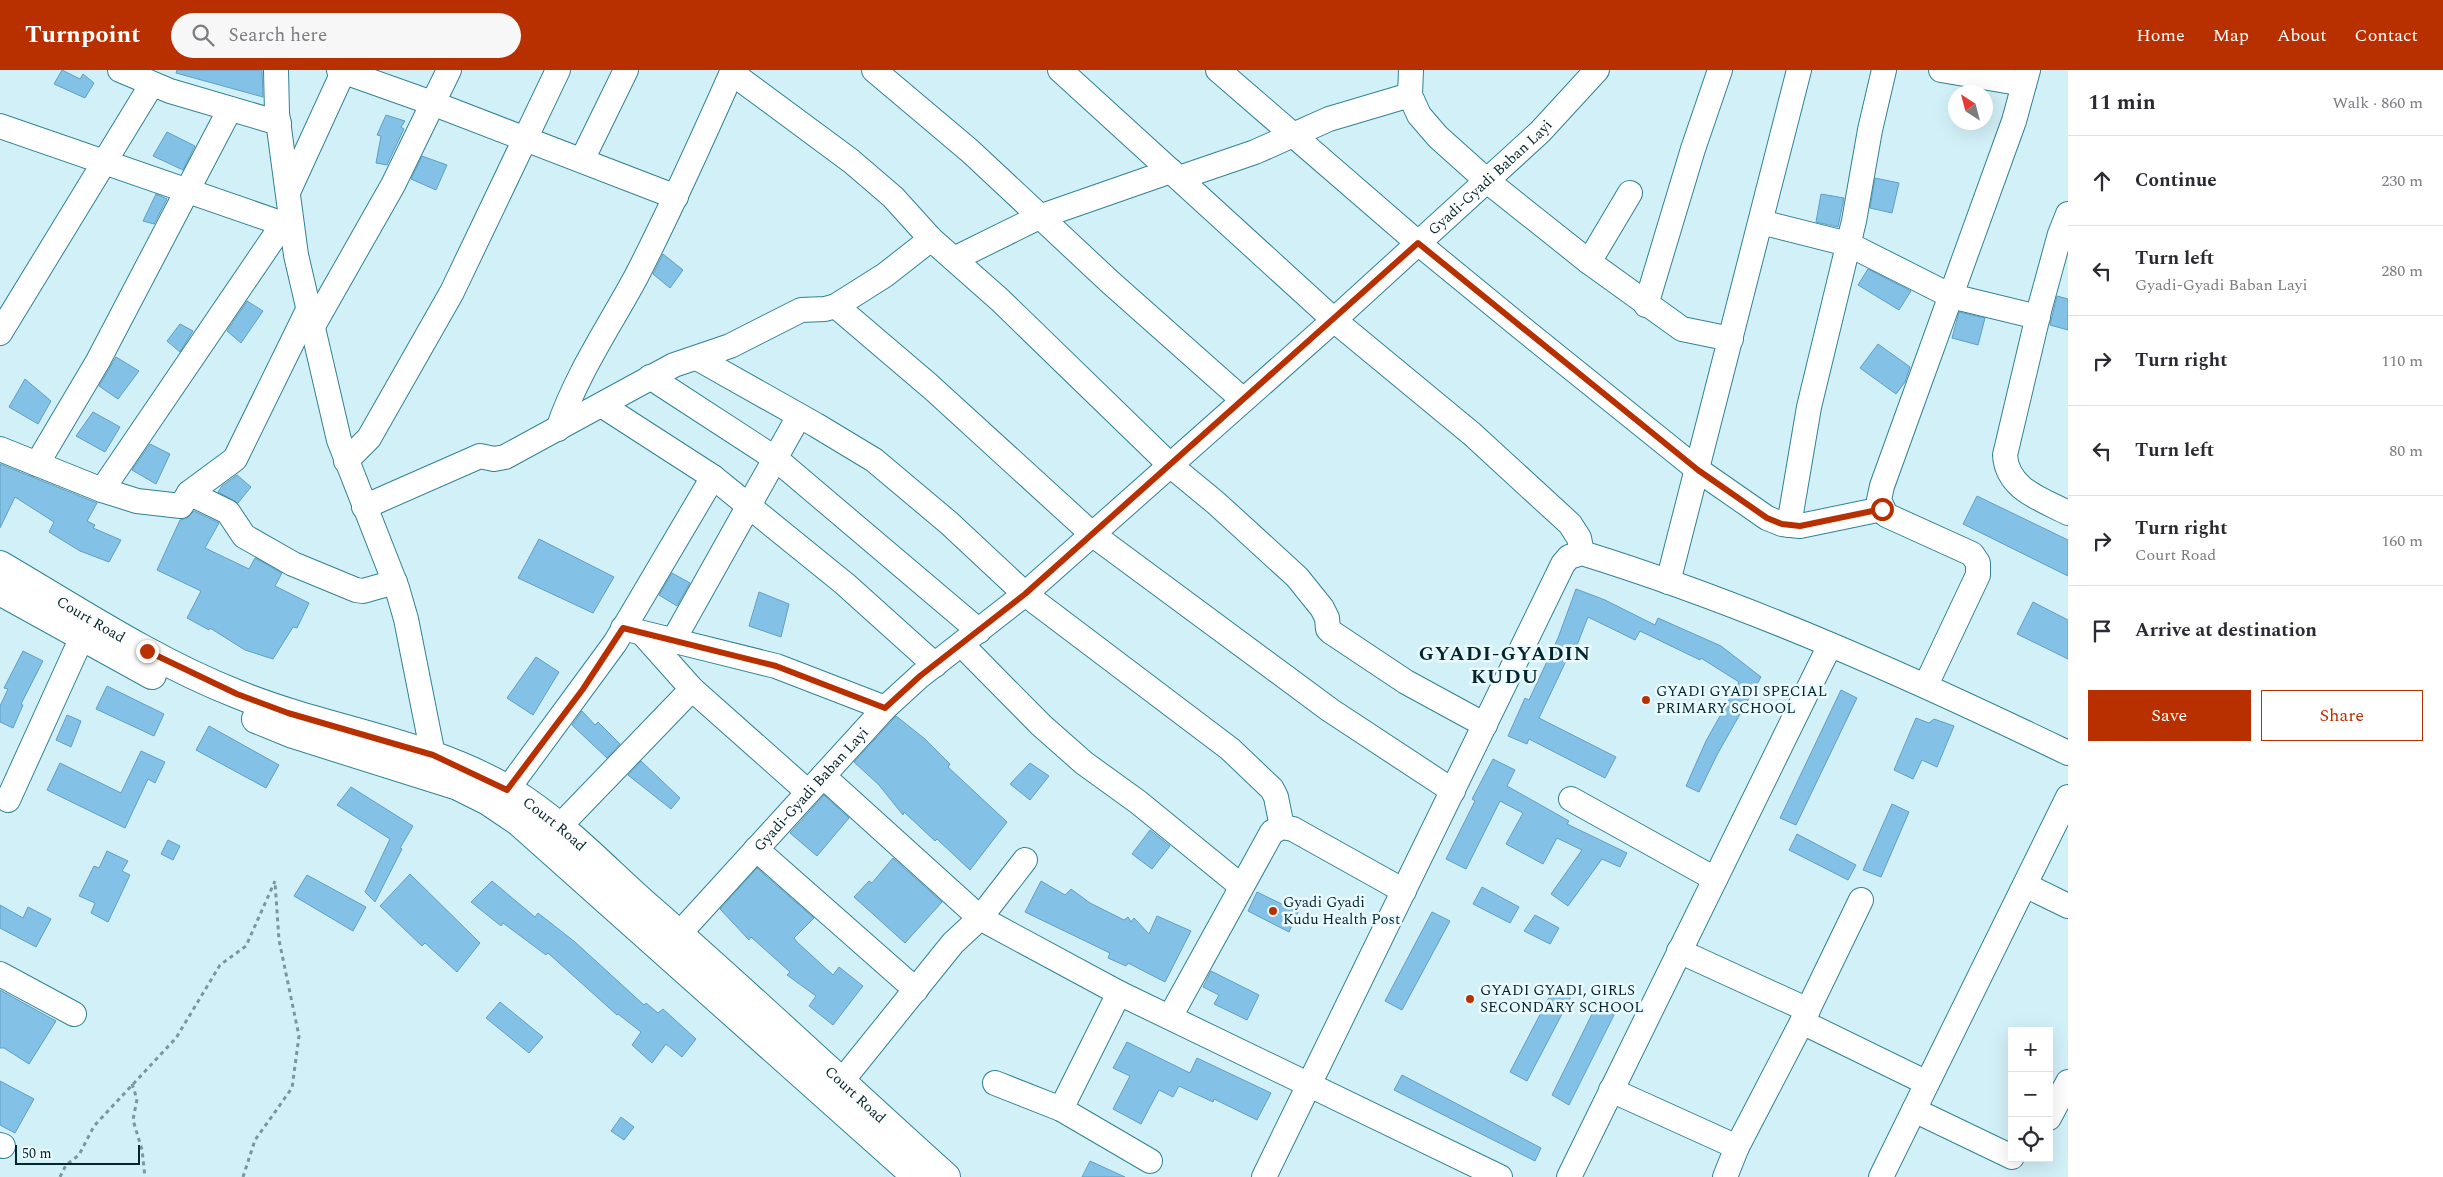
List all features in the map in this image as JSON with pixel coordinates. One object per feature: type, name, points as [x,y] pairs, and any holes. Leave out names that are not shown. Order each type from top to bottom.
[{"type":"main road","name":"Court Road","points":[[0,565],[147,651],[237,694],[288,713],[433,755],[507,790],[544,814],[946,1177]]},
{"type":"main road","name":"Court Road","points":[[0,591],[82,637],[180,688],[284,731],[424,774],[488,801],[519,822],[917,1177]]},
{"type":"street","points":[[120,70],[170,92],[279,123]]},
{"type":"street","points":[[276,70],[279,123],[289,190],[287,226],[346,461],[395,582],[406,619],[433,755]]},
{"type":"street","points":[[0,449],[102,490],[137,501],[181,506],[189,493],[235,460],[311,317],[393,185],[449,70]]},
{"type":"street","points":[[346,461],[369,438],[452,292],[558,70]]},
{"type":"street","points":[[582,160],[626,70]]},
{"type":"street","points":[[874,70],[970,151],[1039,217],[1243,400]]},
{"type":"street","points":[[1060,70],[1334,320],[1472,434],[1570,524],[1579,538],[1582,553]]},
{"type":"street","points":[[1218,70],[1296,135],[1418,243],[1698,470],[1767,518],[1789,525],[1800,526],[1882,509]]},
{"type":"street","points":[[1411,70],[1410,95],[1419,115],[1438,137],[1486,180],[1646,305],[1688,332],[1731,339]]},
{"type":"street","name":"Gyadi-Gyadi Baban Layi","points":[[679,934],[885,708],[935,665],[1025,594],[1334,320],[1540,132],[1597,70]]},
{"type":"street","points":[[1646,305],[1693,149],[1720,70]]},
{"type":"street","points":[[1668,582],[1799,70]]},
{"type":"street","points":[[1789,525],[1809,407],[1848,244],[1870,130],[1884,70]]},
{"type":"street","points":[[1926,685],[1978,575],[1978,563],[1972,554],[1886,515],[1879,500],[1882,486],[2014,121],[2026,77],[1941,70]]},
{"type":"street","points":[[289,190],[342,71],[432,103],[676,197]]},
{"type":"street","points":[[558,430],[572,394],[635,278],[676,197],[732,71],[851,161],[893,197],[931,239],[1000,300],[1170,465],[1216,503],[1297,577],[1322,608],[1327,618],[1328,629],[1406,682],[1485,725]]},
{"type":"street","points":[[0,333],[152,84]]},
{"type":"street","points":[[954,260],[1039,217],[1175,174],[1255,152],[1329,119],[1410,95]]},
{"type":"street","points":[[37,464],[98,361],[230,109]]},
{"type":"street","points":[[0,126],[104,164],[287,226]]},
{"type":"street","points":[[1589,262],[1630,193]]},
{"type":"street","points":[[2068,214],[2060,234],[2038,317],[2009,436],[2005,461],[2010,474],[2019,486],[2068,513]]},
{"type":"street","points":[[1761,222],[1848,244],[1951,296],[2038,317]]},
{"type":"street","points":[[102,490],[147,422],[287,226]]},
{"type":"street","points":[[364,506],[480,456],[505,458],[603,406],[650,377],[674,365],[730,346],[801,310],[825,309],[836,306],[885,275],[931,239]]},
{"type":"street","points":[[836,306],[931,387],[1092,534],[1322,705],[1453,791]]},
{"type":"street","points":[[697,358],[874,460],[949,523],[1025,594],[1230,749],[1272,789],[1276,797],[1282,827]]},
{"type":"street","points":[[650,377],[776,459],[970,638],[1034,718],[1084,763],[1138,802],[1241,886]]},
{"type":"street","points":[[603,406],[713,477],[845,584],[935,665]]},
{"type":"street","points":[[673,641],[748,505],[800,416]]},
{"type":"street","points":[[507,790],[583,689],[633,631],[713,477]]},
{"type":"street","points":[[189,493],[228,512],[244,536],[293,564],[359,591],[395,582]]},
{"type":"street","points":[[1264,1177],[1563,564],[1569,557],[1582,553],[1745,610],[1926,685],[2068,753]]},
{"type":"street","points":[[633,631],[776,666],[885,708]]},
{"type":"street","points":[[633,631],[692,690],[816,784],[980,918],[1119,993],[1500,1177]]},
{"type":"street","points":[[3,804],[82,637]]},
{"type":"street","points":[[1569,1177],[1830,645]]},
{"type":"street","points":[[558,828],[692,690]]},
{"type":"street","points":[[1880,1177],[2068,797]]},
{"type":"street","points":[[1571,799],[1714,879]]},
{"type":"street","points":[[1170,1017],[1272,832],[1282,827],[1293,829],[1404,891]]},
{"type":"street","points":[[756,849],[916,990]]},
{"type":"street","points":[[841,1082],[953,943],[980,918],[1025,860]]},
{"type":"street","points":[[2025,885],[2068,906]]},
{"type":"street","points":[[1725,1177],[1737,1147],[1805,1016],[1861,900]]},
{"type":"street","points":[[1679,951],[1805,1016],[1927,1083]]},
{"type":"street","points":[[0,974],[74,1014]]},
{"type":"street","points":[[1061,1109],[1119,993]]},
{"type":"street","points":[[2050,1117],[2068,1082]]},
{"type":"street","points":[[995,1083],[1061,1109],[1150,1160]]},
{"type":"street","points":[[1611,1090],[1737,1147]]},
{"type":"street","points":[[1914,1110],[2008,1155]]},
{"type":"path","points":[[60,1177],[66,1164],[79,1155],[94,1126],[176,1038],[220,965],[246,946],[275,881],[279,940],[299,1036],[292,1088],[255,1140],[243,1177]]},
{"type":"path","points":[[132,1084],[137,1099],[133,1120],[142,1150],[145,1177]]},
{"type":"building","points":[[62,70],[80,79],[83,74],[94,83],[85,98],[54,84]]},
{"type":"building","points":[[177,70],[262,70],[263,97],[176,73]]},
{"type":"building","points":[[386,115],[405,121],[401,127],[404,129],[387,165],[376,163],[381,136],[377,135]]},
{"type":"building","points":[[167,132],[195,146],[183,170],[153,156]]},
{"type":"building","points":[[422,156],[447,165],[436,190],[411,179]]},
{"type":"building","points":[[1875,178],[1899,183],[1892,213],[1870,208]]},
{"type":"building","points":[[156,194],[167,199],[154,224],[143,221]]},
{"type":"building","points":[[1821,194],[1844,198],[1838,227],[1816,222]]},
{"type":"building","points":[[663,254],[683,270],[670,288],[653,274]]},
{"type":"building","points":[[1868,269],[1911,291],[1899,310],[1858,285]]},
{"type":"building","points":[[2057,296],[2068,299],[2068,330],[2050,325]]},
{"type":"building","points":[[247,301],[263,311],[241,343],[227,331]]},
{"type":"building","points":[[1959,312],[1985,318],[1978,345],[1952,338]]},
{"type":"building","points":[[180,324],[193,331],[180,352],[167,341]]},
{"type":"building","points":[[1878,344],[1910,367],[1905,382],[1896,394],[1860,368]]},
{"type":"building","points":[[116,357],[139,371],[118,399],[99,386]]},
{"type":"building","points":[[25,379],[51,401],[38,424],[9,407]]},
{"type":"building","points":[[93,412],[120,427],[105,452],[76,436]]},
{"type":"building","points":[[150,444],[170,454],[156,484],[132,470]]},
{"type":"building","points":[[0,464],[97,503],[87,521],[95,525],[93,528],[121,540],[109,562],[80,551],[49,532],[54,522],[15,497],[0,528]]},
{"type":"building","points":[[237,475],[251,487],[238,503],[218,492],[222,486]]},
{"type":"building","points":[[1977,496],[2068,540],[2068,576],[1963,524]]},
{"type":"building","points":[[194,511],[219,523],[205,548],[249,569],[255,558],[282,573],[275,586],[309,603],[297,628],[293,627],[273,659],[245,650],[210,628],[209,630],[187,618],[201,591],[157,570],[180,520],[187,518]]},
{"type":"building","points":[[539,539],[614,577],[593,613],[518,578]]},
{"type":"building","points":[[672,573],[690,583],[677,606],[659,595]]},
{"type":"building","points":[[1576,589],[1605,600],[1655,625],[1658,618],[1721,646],[1761,677],[1718,753],[1699,792],[1686,786],[1706,741],[1739,682],[1701,658],[1700,660],[1640,631],[1635,640],[1588,617],[1577,645],[1574,644],[1539,718],[1616,757],[1605,778],[1529,739],[1527,744],[1508,736],[1525,698],[1529,700],[1558,638]]},
{"type":"building","points":[[759,592],[789,604],[781,637],[749,626]]},
{"type":"building","points":[[2033,602],[2068,620],[2068,659],[2017,634]]},
{"type":"building","points":[[23,651],[43,661],[21,704],[23,705],[13,728],[0,722],[0,706],[8,689],[4,688]]},
{"type":"building","points":[[536,657],[559,672],[533,715],[507,698]]},
{"type":"building","points":[[107,686],[164,714],[154,736],[96,709]]},
{"type":"building","points":[[1841,690],[1857,698],[1796,825],[1780,818]]},
{"type":"building","points":[[582,711],[595,725],[598,722],[620,744],[607,758],[572,725]]},
{"type":"building","points":[[67,715],[81,721],[71,747],[56,740]]},
{"type":"building","points":[[896,716],[925,739],[950,764],[948,767],[1007,822],[970,870],[937,839],[935,841],[904,812],[903,815],[879,785],[854,762]]},
{"type":"building","points":[[1916,718],[1929,723],[1934,719],[1954,726],[1937,767],[1922,760],[1913,779],[1894,770]]},
{"type":"building","points":[[209,726],[279,765],[266,788],[196,750]]},
{"type":"building","points":[[141,751],[165,762],[155,783],[148,779],[125,828],[47,790],[60,763],[121,793]]},
{"type":"building","points":[[1493,759],[1515,770],[1507,786],[1569,821],[1567,824],[1627,853],[1620,867],[1602,859],[1568,906],[1551,894],[1582,850],[1557,838],[1543,864],[1506,844],[1523,813],[1500,801],[1466,869],[1446,859],[1475,801],[1472,799]]},
{"type":"building","points":[[641,761],[680,798],[671,809],[628,775]]},
{"type":"building","points":[[1030,763],[1049,776],[1030,800],[1010,784]]},
{"type":"building","points":[[351,787],[413,826],[400,848],[402,849],[375,902],[365,892],[390,839],[337,805]]},
{"type":"building","points":[[824,795],[849,818],[817,856],[790,833]]},
{"type":"building","points":[[1892,804],[1909,812],[1881,877],[1863,870]]},
{"type":"building","points":[[1150,830],[1170,846],[1152,869],[1132,854]]},
{"type":"building","points":[[1797,834],[1856,865],[1848,880],[1789,850]]},
{"type":"building","points":[[168,840],[180,846],[173,860],[161,854]]},
{"type":"building","points":[[107,851],[128,861],[122,871],[130,875],[108,922],[91,913],[95,903],[79,896],[94,866],[99,868]]},
{"type":"building","points":[[893,858],[942,902],[905,943],[854,897],[869,881],[872,883]]},
{"type":"building","points":[[757,868],[814,918],[794,938],[797,942],[833,975],[839,967],[863,986],[833,1025],[809,1006],[816,996],[787,975],[790,972],[751,937],[749,940],[720,909]]},
{"type":"building","points":[[410,874],[480,943],[457,972],[425,943],[422,946],[380,906]]},
{"type":"building","points":[[307,875],[366,907],[353,931],[294,896]]},
{"type":"building","points":[[492,881],[535,917],[538,913],[575,942],[644,1005],[646,1003],[658,1013],[663,1009],[696,1039],[682,1057],[666,1044],[652,1063],[632,1045],[641,1032],[617,1015],[548,953],[546,955],[503,923],[501,926],[471,902]]},
{"type":"building","points":[[1041,881],[1065,895],[1071,889],[1090,903],[1124,920],[1128,917],[1131,922],[1134,918],[1149,934],[1157,916],[1191,931],[1165,982],[1128,963],[1126,966],[1108,958],[1110,953],[1025,912]]},
{"type":"building","points":[[1482,887],[1519,907],[1510,923],[1473,904]]},
{"type":"building","name":"Gyadi Gyadi Kudu Health Post","points":[[1257,892],[1298,912],[1289,932],[1248,911]]},
{"type":"building","points":[[0,905],[23,918],[28,907],[51,919],[36,947],[0,928]]},
{"type":"building","points":[[1432,912],[1450,921],[1402,1010],[1385,1001]]},
{"type":"building","points":[[1535,915],[1559,928],[1550,944],[1524,931]]},
{"type":"building","points":[[1211,971],[1259,995],[1247,1020],[1214,1004],[1219,995],[1203,987]]},
{"type":"building","points":[[1556,984],[1573,993],[1527,1081],[1510,1072]]},
{"type":"building","points":[[0,990],[56,1021],[29,1064],[4,1048],[0,1048]]},
{"type":"building","points":[[500,1002],[543,1037],[529,1053],[486,1018]]},
{"type":"building","points":[[1596,1006],[1616,1011],[1569,1105],[1552,1095]]},
{"type":"building","points":[[1127,1042],[1190,1073],[1197,1058],[1271,1093],[1257,1120],[1214,1099],[1213,1102],[1179,1086],[1173,1097],[1159,1090],[1141,1124],[1113,1109],[1130,1076],[1113,1068]]},
{"type":"building","points":[[1402,1075],[1541,1148],[1535,1161],[1394,1090]]},
{"type":"building","points":[[0,1081],[34,1099],[15,1133],[0,1125]]},
{"type":"building","points":[[621,1117],[634,1127],[624,1140],[611,1131]]},
{"type":"building","points":[[1090,1161],[1125,1177],[1082,1177]]},
{"type":"place","name":"GYADI GYADI SPECIAL PRIMARY SCHOOL","points":[[1646,700]]},
{"type":"place","name":"Gyadi Gyadi Kudu Health Post","points":[[1273,911]]},
{"type":"place","name":"GYADI GYADI, GIRLS SECONDARY SCHOOL","points":[[1470,999]]},
{"type":"district","name":"GYADI-GYADIN KUDU","points":[[1505,664]]},
{"type":"route","points":[[147,651],[186,672],[237,694],[288,713],[433,755],[507,790],[583,689],[615,643],[623,628],[776,666],[885,708],[920,676],[974,636],[1025,594],[1418,243],[1698,470],[1772,521],[1800,526],[1882,509]]}]
